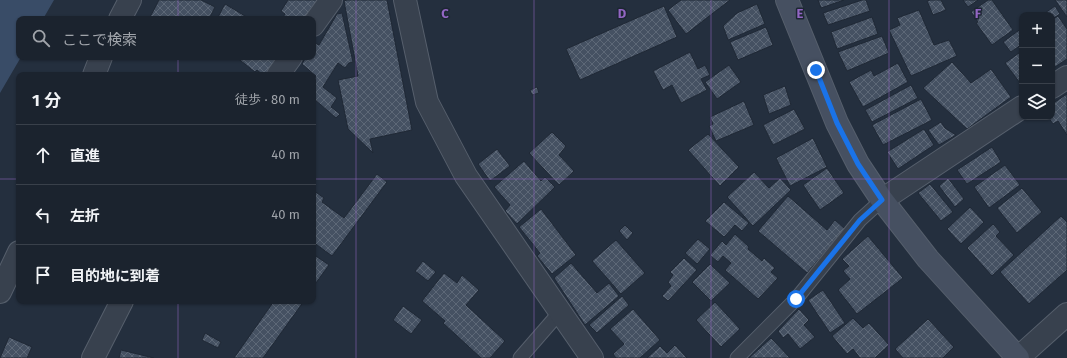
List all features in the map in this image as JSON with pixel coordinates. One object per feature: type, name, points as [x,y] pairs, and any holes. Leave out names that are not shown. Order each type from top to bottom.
[{"type":"main road","points":[[787,0],[837,123],[858,164],[882,200],[928,259],[1018,358]]},
{"type":"street","points":[[122,16],[130,0]]},
{"type":"street","points":[[316,22],[331,0]]},
{"type":"street","points":[[405,0],[427,102],[466,176],[592,358]]},
{"type":"street","points":[[95,72],[100,60]]},
{"type":"street","points":[[280,72],[289,60]]},
{"type":"street","points":[[1055,85],[1067,78]]},
{"type":"street","points":[[882,200],[1019,109]]},
{"type":"street","points":[[0,292],[16,258]]},
{"type":"street","points":[[93,358],[120,304]]},
{"type":"street","points":[[1018,358],[1067,314]]},
{"type":"lane","points":[[737,358],[796,299],[860,220],[882,200]]},
{"type":"lane","points":[[520,358],[560,312]]},
{"type":"water","points":[[0,0],[54,0],[45,16],[16,16],[16,60],[19,60],[0,93]]},
{"type":"building","points":[[159,0],[201,0],[215,7],[210,16],[151,16]]},
{"type":"building","points":[[288,0],[322,0],[311,16],[284,16],[285,14],[281,11]]},
{"type":"building","points":[[387,0],[412,130],[370,139],[373,153],[348,129],[338,80],[358,76],[344,1]]},
{"type":"building","points":[[681,0],[730,0],[686,34],[668,10]]},
{"type":"building","points":[[818,0],[844,0],[821,8]]},
{"type":"building","points":[[866,0],[870,11],[828,25],[823,13]]},
{"type":"building","points":[[941,0],[946,10],[933,15],[927,1]]},
{"type":"building","points":[[963,0],[978,0],[968,7]]},
{"type":"building","points":[[988,0],[992,0],[1013,30],[992,45],[976,23],[978,22],[971,12]]},
{"type":"building","points":[[1055,0],[1067,0],[1067,17]]},
{"type":"building","points":[[225,4],[245,16],[219,16]]},
{"type":"building","points":[[757,4],[765,24],[728,40],[723,26],[737,13]]},
{"type":"building","points":[[664,6],[677,37],[580,80],[566,49]]},
{"type":"building","points":[[1055,6],[1060,14],[1055,17],[1055,12],[1046,12]]},
{"type":"building","points":[[919,10],[934,45],[949,40],[957,56],[911,76],[889,30],[900,25],[897,18]]},
{"type":"building","points":[[342,13],[353,62],[349,63],[345,68],[338,63],[323,87],[337,98],[331,107],[340,114],[336,118],[316,101],[316,72],[311,72],[302,64],[304,60],[316,60],[316,44],[319,45],[337,14]]},
{"type":"building","points":[[1058,16],[1067,29],[1067,59],[1055,67],[1055,48],[1055,18]]},
{"type":"building","points":[[872,17],[878,34],[837,49],[831,32]]},
{"type":"building","points":[[766,27],[773,45],[738,60],[730,42]]},
{"type":"building","points":[[1019,30],[1019,46],[1011,52],[1003,42]]},
{"type":"building","points":[[882,36],[889,53],[847,71],[838,52]]},
{"type":"building","points":[[690,52],[698,69],[705,65],[710,75],[701,79],[707,90],[681,103],[672,85],[663,90],[653,71]]},
{"type":"building","points":[[1019,53],[1019,82],[1005,63]]},
{"type":"building","points":[[240,60],[279,60],[270,72],[259,72],[257,70],[255,72]]},
{"type":"building","points":[[952,62],[971,83],[991,69],[1011,97],[967,129],[923,88]]},
{"type":"building","points":[[898,63],[908,82],[863,107],[849,82],[871,70],[874,76]]},
{"type":"building","points":[[729,65],[741,82],[717,99],[705,82]]},
{"type":"building","points":[[911,85],[918,98],[872,122],[865,110]]},
{"type":"building","points":[[785,86],[791,105],[769,114],[763,95]]},
{"type":"building","points":[[537,87],[539,93],[532,95],[530,90]]},
{"type":"building","points":[[1067,94],[1067,135],[1058,121],[1053,124],[1050,120],[1055,120],[1055,102]]},
{"type":"building","points":[[921,99],[932,120],[883,145],[872,125]]},
{"type":"building","points":[[744,101],[754,125],[716,141],[709,126],[713,124],[710,117]]},
{"type":"building","points":[[794,109],[805,129],[773,145],[763,125]]},
{"type":"building","points":[[941,122],[945,128],[956,135],[939,145],[928,130]]},
{"type":"building","points":[[924,129],[934,145],[898,169],[887,152]]},
{"type":"building","points":[[552,132],[566,146],[559,155],[574,171],[559,185],[529,153]]},
{"type":"building","points":[[708,134],[739,167],[720,186],[688,150]]},
{"type":"building","points":[[813,138],[827,167],[790,186],[776,158]]},
{"type":"building","points":[[992,147],[1001,162],[967,184],[957,170]]},
{"type":"building","points":[[497,149],[510,166],[490,181],[478,164]]},
{"type":"building","points":[[524,161],[541,181],[545,177],[555,187],[517,224],[505,211],[510,205],[494,187]]},
{"type":"building","points":[[1005,165],[1020,185],[989,208],[974,187]]},
{"type":"building","points":[[827,168],[844,193],[820,210],[803,185]]},
{"type":"building","points":[[754,172],[769,188],[780,178],[791,190],[753,226],[727,197]]},
{"type":"building","points":[[377,174],[387,182],[332,256],[316,244],[316,192],[324,198],[322,202],[344,218]]},
{"type":"building","points":[[948,178],[964,199],[955,207],[939,186]]},
{"type":"building","points":[[930,184],[953,212],[941,221],[918,193]]},
{"type":"building","points":[[1022,188],[1042,212],[1017,233],[997,208]]},
{"type":"building","points":[[788,196],[827,230],[835,220],[845,229],[807,273],[758,231]]},
{"type":"building","points":[[724,202],[749,223],[742,231],[735,225],[724,237],[705,221]]},
{"type":"building","points":[[970,207],[984,222],[961,244],[947,229]]},
{"type":"building","points":[[541,209],[576,255],[552,274],[537,256],[540,253],[519,227]]},
{"type":"building","points":[[1061,216],[1067,222],[1067,270],[1029,304],[1000,272]]},
{"type":"building","points":[[993,224],[1000,232],[996,236],[1014,255],[992,276],[967,248]]},
{"type":"building","points":[[625,225],[633,233],[627,240],[619,231]]},
{"type":"building","points":[[735,234],[749,247],[748,249],[762,261],[764,258],[775,268],[771,272],[778,278],[758,299],[725,270],[731,263],[723,256],[718,262],[710,255],[722,241],[726,245]]},
{"type":"building","points":[[868,236],[903,278],[857,314],[838,290],[850,279],[843,271],[849,266],[842,259]]},
{"type":"building","points":[[698,239],[710,249],[697,264],[685,253]]},
{"type":"building","points":[[616,240],[645,273],[621,294],[592,261]]},
{"type":"building","points":[[316,256],[329,265],[316,283]]},
{"type":"building","points":[[684,258],[697,270],[668,301],[662,296],[671,286],[668,282],[673,275],[670,272]]},
{"type":"building","points":[[423,261],[436,272],[428,281],[415,271]]},
{"type":"building","points":[[571,263],[597,293],[609,283],[619,296],[585,325],[554,278]]},
{"type":"building","points":[[710,264],[730,283],[711,301],[692,282]]},
{"type":"building","points":[[444,273],[457,283],[462,275],[479,290],[466,305],[505,341],[490,358],[481,358],[443,323],[445,321],[422,301]]},
{"type":"building","points":[[823,290],[845,323],[830,333],[808,300]]},
{"type":"building","points":[[622,296],[629,305],[597,333],[589,325]]},
{"type":"building","points":[[715,302],[740,329],[721,347],[696,320]]},
{"type":"building","points":[[272,304],[302,304],[263,358],[234,358]]},
{"type":"building","points":[[403,306],[422,320],[411,334],[393,320]]},
{"type":"building","points":[[633,309],[660,340],[640,358],[616,358],[613,354],[624,344],[610,329]]},
{"type":"building","points":[[799,309],[809,320],[804,325],[815,337],[800,349],[788,334],[783,338],[778,331]]},
{"type":"building","points":[[853,318],[863,328],[869,323],[889,345],[875,358],[860,358],[853,349],[847,354],[832,336]]},
{"type":"building","points":[[928,319],[954,347],[943,358],[903,358],[895,349]]},
{"type":"building","points":[[205,333],[221,342],[218,348],[202,340]]},
{"type":"building","points":[[9,337],[32,347],[27,358],[0,358]]},
{"type":"building","points":[[771,338],[790,358],[749,358]]},
{"type":"building","points":[[675,345],[687,358],[647,358],[660,346],[667,353]]},
{"type":"building","points":[[121,350],[154,358],[119,358]]},
{"type":"route","points":[[796,299],[860,220],[882,200],[858,164],[837,123],[816,70]]}]
